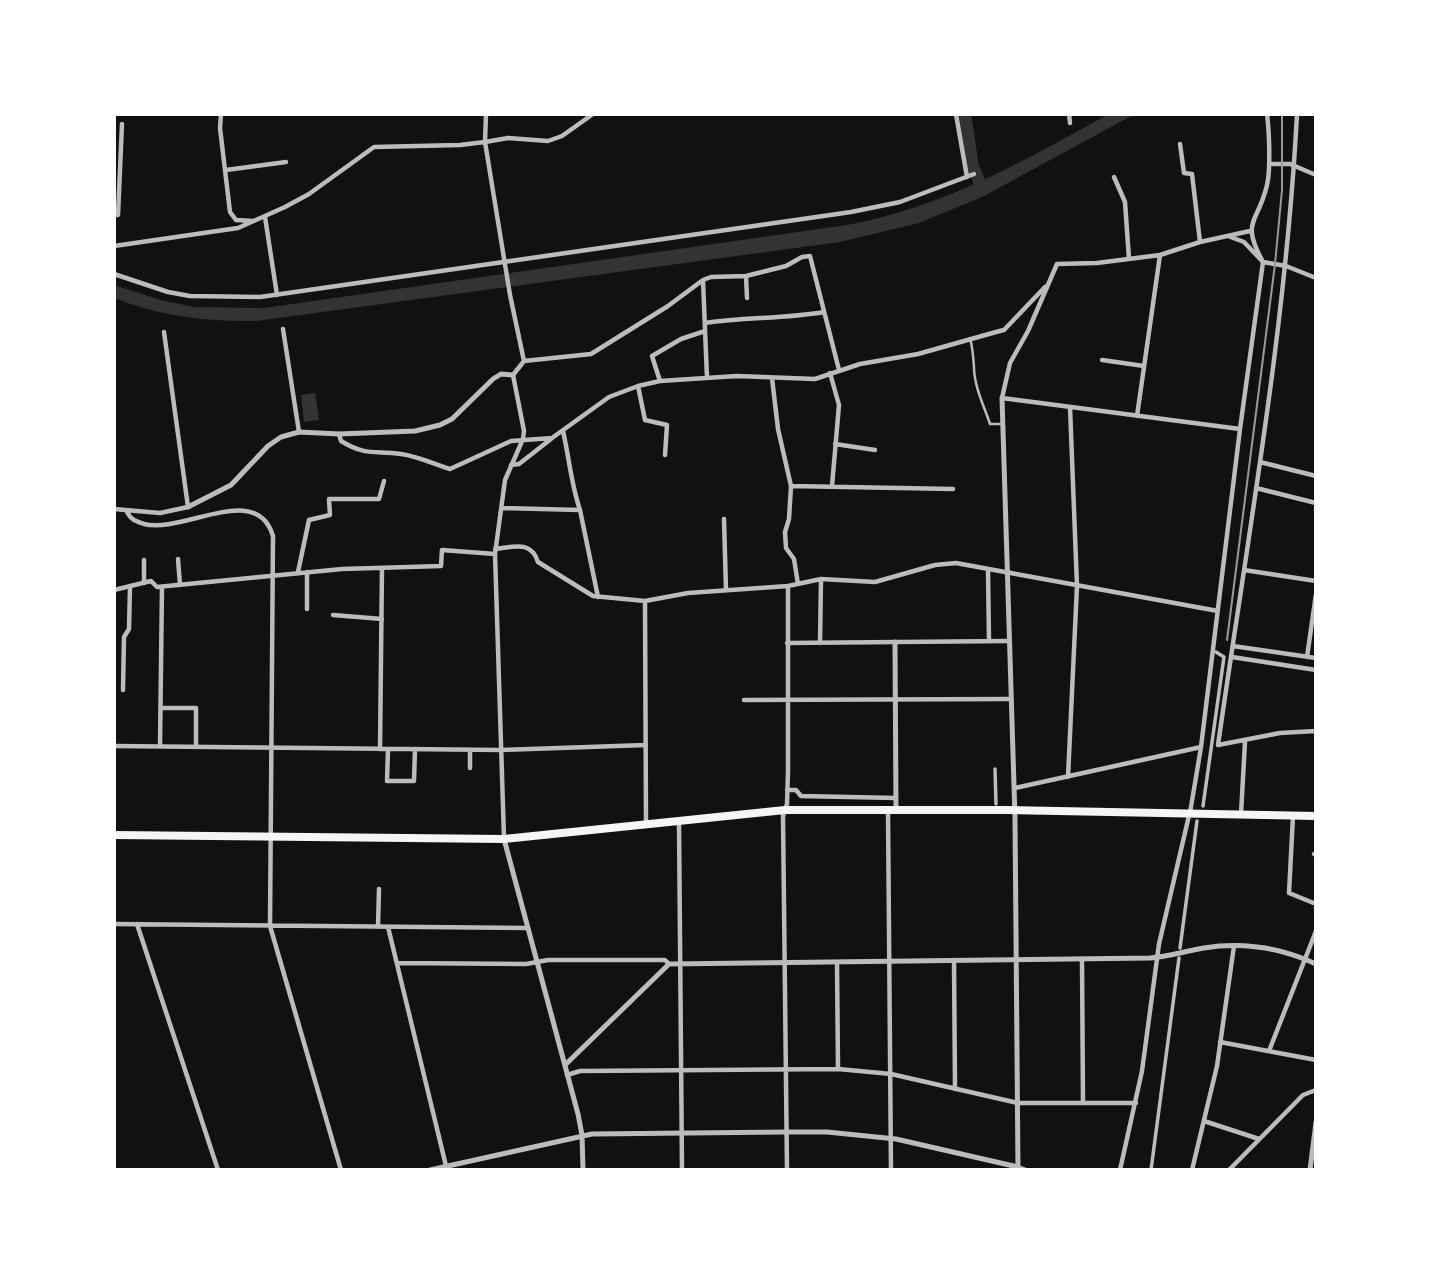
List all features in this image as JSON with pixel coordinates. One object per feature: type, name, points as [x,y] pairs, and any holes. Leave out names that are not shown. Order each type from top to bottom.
[{"type":"highway","points":[[114,835],[504,839],[785,810],[1015,810],[1316,816]]},
{"type":"street","points":[[221,114],[220,128],[233,218],[254,221]]},
{"type":"street","points":[[486,114],[485,142],[510,295],[524,361]]},
{"type":"street","points":[[114,246],[238,228],[309,194],[374,147],[460,145],[508,138],[548,141],[562,136],[593,114]]},
{"type":"street","points":[[956,114],[967,177]]},
{"type":"street","points":[[1069,114],[1070,123]]},
{"type":"street","points":[[1120,1170],[1136,1103],[1156,958],[1201,747],[1263,262],[1250,231],[1267,186],[1267,114]]},
{"type":"street","points":[[1203,806],[1228,658],[1233,646],[1260,462],[1286,266],[1297,114]]},
{"type":"street","points":[[114,215],[118,215],[122,124]]},
{"type":"street","points":[[1180,144],[1184,173],[1192,174],[1200,242]]},
{"type":"street","points":[[226,170],[286,162]]},
{"type":"street","points":[[1269,164],[1290,164],[1316,175]]},
{"type":"street","points":[[114,274],[168,292],[190,296],[215,298],[277,295],[851,212],[900,202],[974,174]]},
{"type":"street","points":[[1114,177],[1125,202],[1129,259]]},
{"type":"street","points":[[265,217],[277,295]]},
{"type":"street","points":[[1018,1169],[1015,789],[1002,398],[1010,363],[1028,331],[1057,264],[1097,264],[1160,255],[1200,242],[1250,231]]},
{"type":"street","points":[[1226,236],[1244,242],[1263,262],[1286,266],[1316,278]]},
{"type":"street","points":[[1137,416],[1160,255]]},
{"type":"street","points":[[583,1170],[582,1135],[504,839],[495,551],[505,480],[523,439],[524,425],[514,372],[524,361],[591,354],[652,317],[703,280],[711,277],[746,276],[786,266],[802,257],[810,256],[839,370]]},
{"type":"street","points":[[746,276],[747,298]]},
{"type":"street","points":[[703,280],[707,379]]},
{"type":"street","points":[[511,465],[519,464],[609,397],[638,386],[660,381],[737,376],[815,379],[839,370],[918,354],[1004,330],[1045,288]]},
{"type":"street","points":[[705,323],[738,318],[793,318],[824,312]]},
{"type":"street","points":[[283,329],[299,432]]},
{"type":"street","points":[[660,381],[652,356],[681,339],[705,331]]},
{"type":"street","points":[[164,332],[188,507]]},
{"type":"street","points":[[1102,360],[1144,366]]},
{"type":"street","points":[[830,373],[839,405],[832,486]]},
{"type":"street","points":[[114,509],[160,513],[188,507],[231,485],[281,436],[299,432],[339,434],[415,431],[445,423],[493,379],[501,374],[513,376]]},
{"type":"street","points":[[772,378],[778,429],[791,486],[789,519],[785,532],[786,548],[794,559],[798,584]]},
{"type":"street","points":[[638,386],[645,420],[667,425],[665,455]]},
{"type":"street","points":[[1002,398],[1240,429]]},
{"type":"street","points":[[1068,777],[1077,586],[1070,407]]},
{"type":"street","points":[[563,430],[572,471],[572,488],[580,510],[598,597]]},
{"type":"street","points":[[339,434],[341,441],[350,447],[373,454],[400,453],[450,469],[511,441],[552,438]]},
{"type":"street","points":[[835,444],[876,450]]},
{"type":"street","points":[[1260,462],[1316,476]]},
{"type":"street","points":[[298,572],[309,520],[330,515],[328,499],[379,499],[384,481]]},
{"type":"street","points":[[791,486],[953,489]]},
{"type":"street","points":[[1256,488],[1316,503]]},
{"type":"street","points":[[502,508],[580,510]]},
{"type":"street","points":[[127,512],[134,521],[168,526],[242,509],[257,513],[265,520],[273,536],[270,926],[341,1170]]},
{"type":"street","points":[[724,519],[726,590]]},
{"type":"street","points":[[114,590],[151,582],[157,587],[298,572],[441,566],[442,550],[495,551],[529,547],[534,551],[538,562],[598,597],[645,601],[688,593],[788,586],[821,579],[875,582],[935,565],[956,564],[1218,611]]},
{"type":"street","points":[[178,559],[180,585]]},
{"type":"street","points":[[144,560],[144,583]]},
{"type":"street","points":[[380,749],[382,568]]},
{"type":"street","points":[[988,569],[989,641]]},
{"type":"street","points":[[1244,570],[1316,582]]},
{"type":"street","points":[[307,572],[307,610]]},
{"type":"street","points":[[820,643],[821,579]]},
{"type":"street","points":[[160,747],[162,586]]},
{"type":"street","points":[[787,1170],[783,816],[788,790],[788,586]]},
{"type":"street","points":[[123,690],[124,637],[129,629],[130,587]]},
{"type":"street","points":[[1307,657],[1316,594]]},
{"type":"street","points":[[645,601],[646,824]]},
{"type":"street","points":[[333,615],[382,619]]},
{"type":"street","points":[[787,643],[1009,641]]},
{"type":"street","points":[[891,1170],[890,961],[892,810],[896,798],[895,642]]},
{"type":"street","points":[[1233,646],[1316,658]]},
{"type":"street","points":[[1216,652],[1228,658],[1316,670]]},
{"type":"street","points":[[744,700],[1011,699]]},
{"type":"street","points":[[161,708],[196,708],[195,747]]},
{"type":"street","points":[[1214,745],[1245,742],[1280,733],[1316,731]]},
{"type":"street","points":[[1241,816],[1245,742]]},
{"type":"street","points":[[114,746],[501,750],[646,745]]},
{"type":"street","points":[[1015,789],[1201,747]]},
{"type":"street","points":[[388,749],[387,781],[414,780],[415,749]]},
{"type":"street","points":[[470,750],[470,768]]},
{"type":"street","points":[[995,769],[996,804]]},
{"type":"street","points":[[788,790],[796,790],[801,796],[896,798]]},
{"type":"street","points":[[1293,816],[1289,893],[1316,904]]},
{"type":"street","points":[[679,821],[682,1170]]},
{"type":"street","points":[[1180,948],[1197,821]]},
{"type":"street","points":[[378,927],[379,889]]},
{"type":"street","points":[[114,924],[528,928]]},
{"type":"street","points":[[137,924],[218,1170]]},
{"type":"street","points":[[388,927],[447,1168]]},
{"type":"street","points":[[1269,1051],[1316,931]]},
{"type":"street","points":[[1192,1170],[1220,1042],[1234,946]]},
{"type":"street","points":[[397,963],[665,960],[669,964],[680,964],[1156,958],[1203,948],[1234,946],[1270,949],[1316,964]]},
{"type":"street","points":[[1151,1170],[1179,958]]},
{"type":"street","points":[[1082,959],[1083,1103]]},
{"type":"street","points":[[954,960],[955,1089]]},
{"type":"street","points":[[837,962],[838,1069]]},
{"type":"street","points":[[565,1065],[669,964]]},
{"type":"street","points":[[1220,1042],[1316,1060]]},
{"type":"street","points":[[567,1075],[580,1071],[838,1069],[891,1074],[1018,1103],[1136,1103]]},
{"type":"street","points":[[1229,1170],[1303,1095],[1316,1090]]},
{"type":"street","points":[[1204,1121],[1259,1139]]},
{"type":"street","points":[[1310,1170],[1316,1122]]},
{"type":"street","points":[[430,1170],[582,1135],[786,1132],[827,1132],[891,1139],[1026,1170]]},
{"type":"lane","points":[[970,338],[979,391],[990,424],[1003,424]]},
{"type":"shaded area","points":[[1109,114],[1135,114],[982,197],[919,223],[840,242],[256,321],[184,317],[114,298],[114,285],[164,301],[195,307],[264,308],[847,225],[883,217],[951,194],[1014,165]]},
{"type":"shaded area","points":[[315,393],[319,420],[304,422],[301,395]]},
{"type":"waterway","points":[[965,114],[973,167],[983,190]]},
{"type":"railway","points":[[1227,640],[1275,264],[1282,190],[1282,114]]}]
